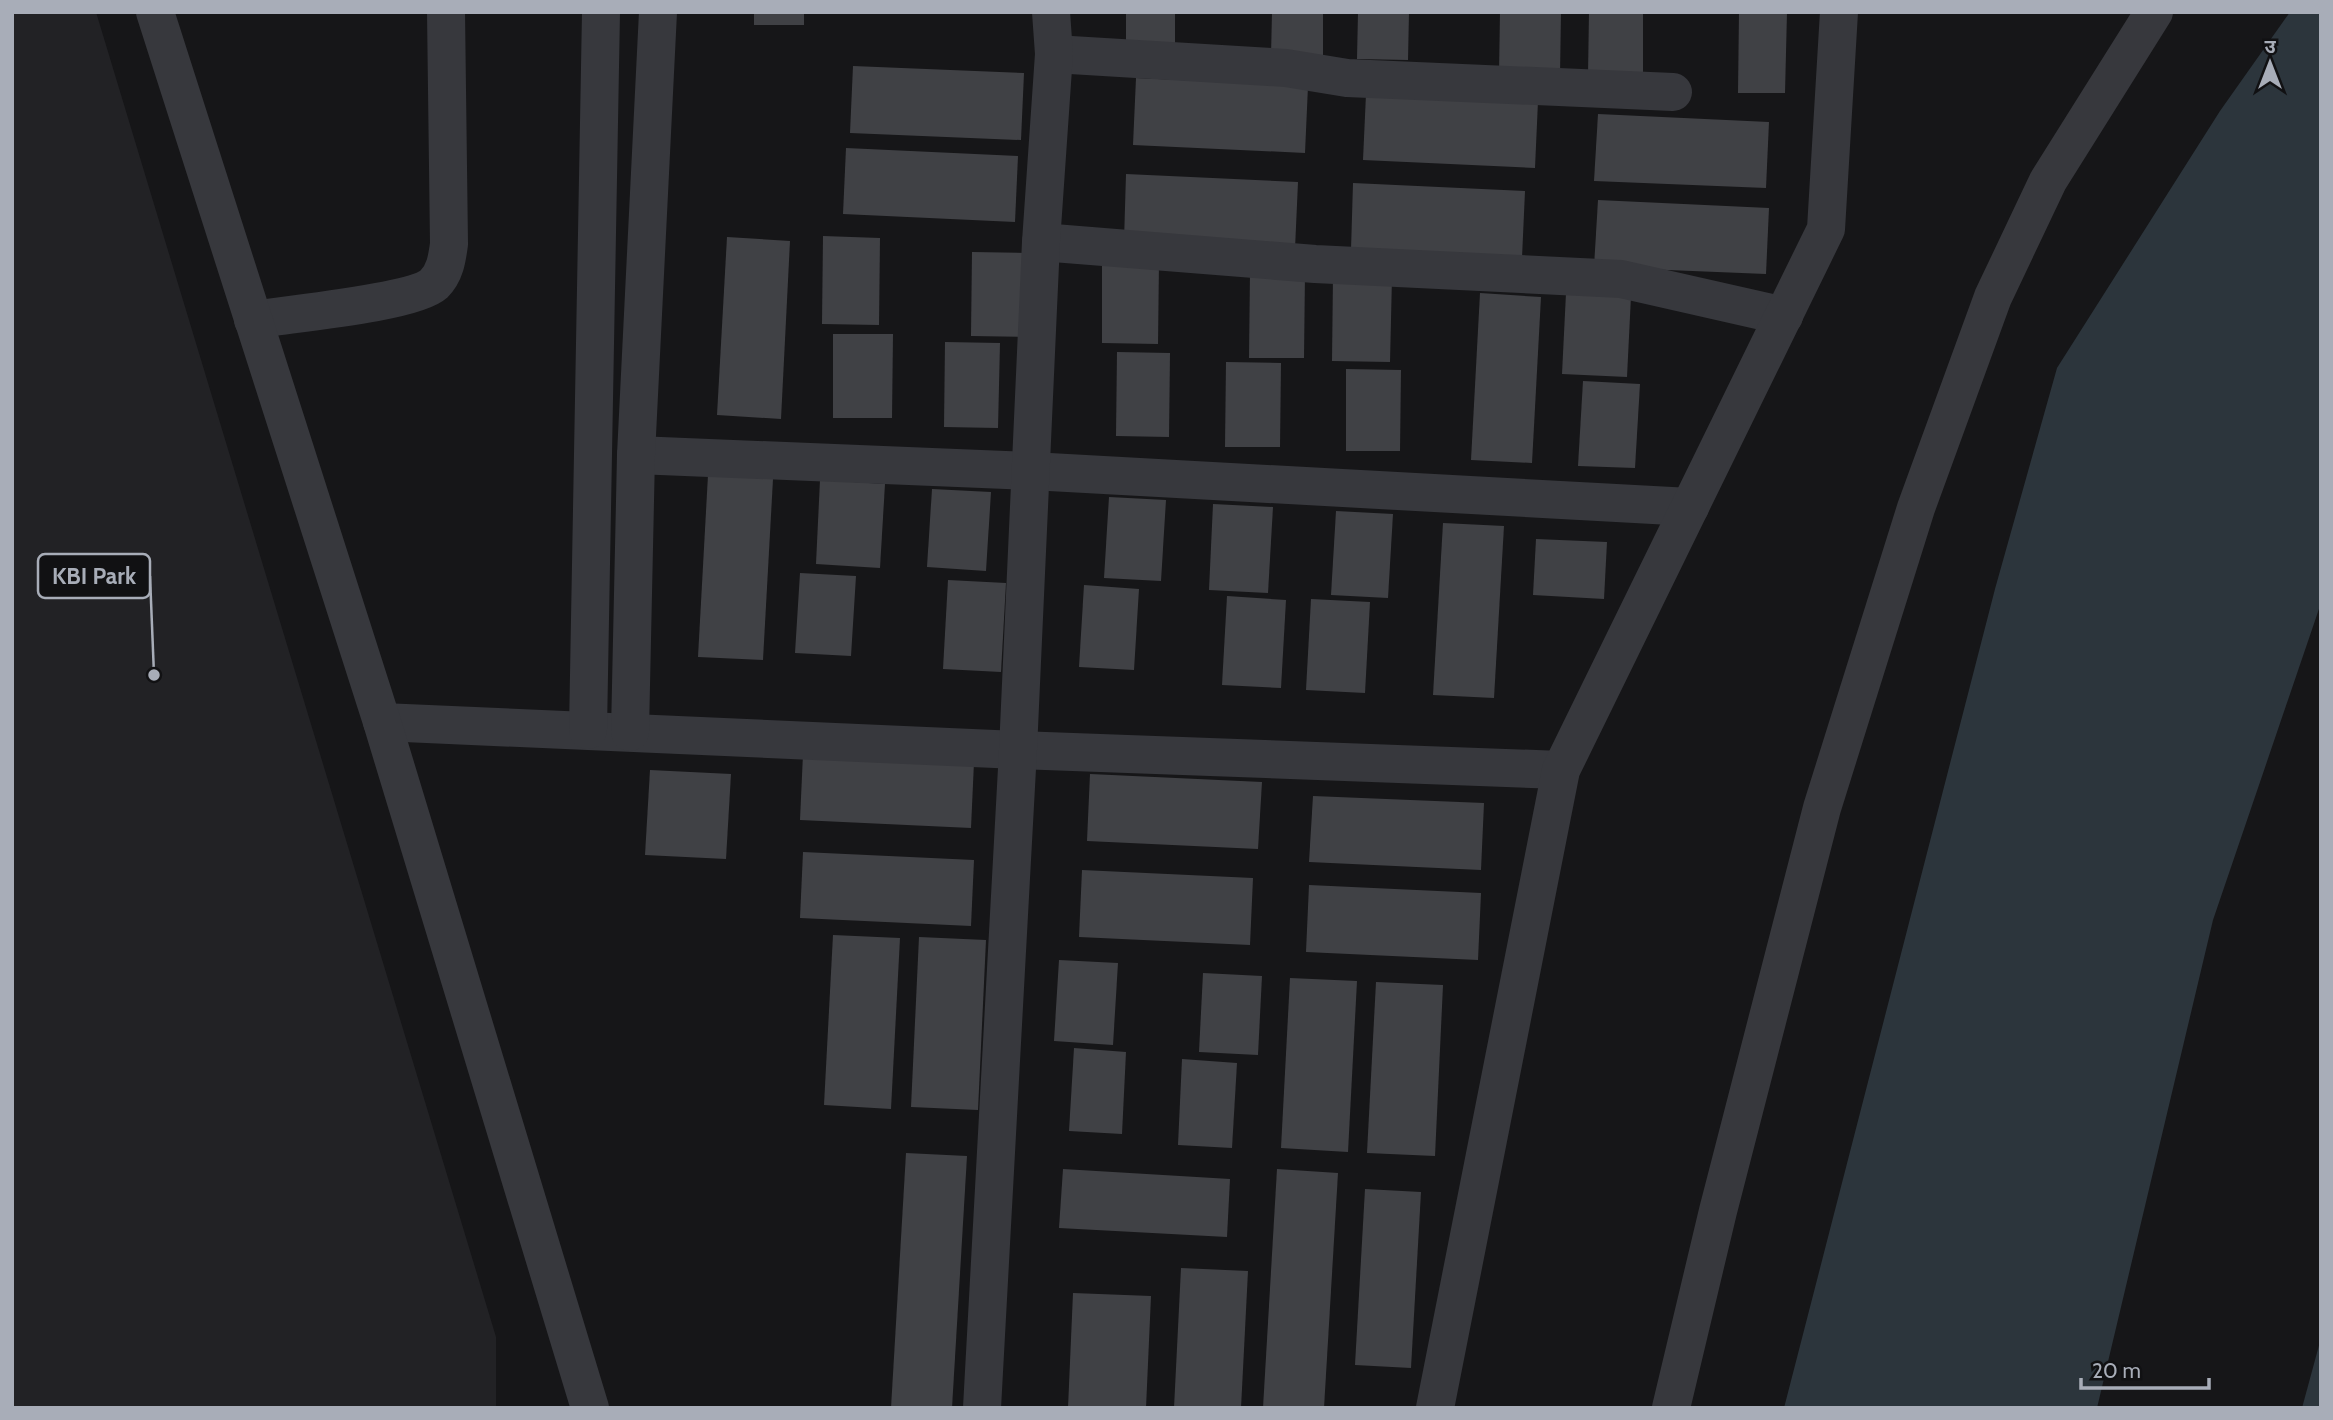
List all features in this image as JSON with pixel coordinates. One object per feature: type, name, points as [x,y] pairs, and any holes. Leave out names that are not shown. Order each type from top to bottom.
[{"type":"street","points":[[155,12],[382,722],[590,1408]]},
{"type":"street","points":[[253,320],[400,298],[433,285],[444,270],[449,244],[446,12]]},
{"type":"street","points":[[588,730],[601,12]]},
{"type":"street","points":[[630,732],[636,455],[658,12]]},
{"type":"street","points":[[982,1408],[1018,750],[1041,242],[1054,54],[1051,12]]},
{"type":"street","points":[[1435,1408],[1561,769],[1826,229],[1839,12]]},
{"type":"street","points":[[1671,1408],[1734,1147],[1822,808],[1916,508],[1993,297],[2042,193],[2154,12]]},
{"type":"street","points":[[1054,54],[1286,68],[1347,78],[1673,92]]},
{"type":"street","points":[[1041,242],[1315,264],[1620,279],[1784,316]]},
{"type":"street","points":[[636,455],[1031,471],[1690,507]]},
{"type":"street","points":[[382,722],[1018,750],[1561,769]]},
{"type":"shaded area","points":[[12,12],[96,12],[496,1337],[496,1408],[12,1408]]},
{"type":"shaded area","points":[[2290,12],[2321,12],[2321,603],[2213,920],[2097,1408],[1784,1408],[1995,589],[2057,368],[2220,111]]},
{"type":"shaded area","points":[[2321,1338],[2321,1408],[2302,1408]]},
{"type":"building","points":[[754,12],[804,12],[804,25],[754,25]]},
{"type":"building","points":[[1126,12],[1175,12],[1175,47],[1126,46]]},
{"type":"building","points":[[1272,12],[1323,12],[1323,56],[1271,56]]},
{"type":"building","points":[[1358,12],[1409,12],[1408,60],[1357,59]]},
{"type":"building","points":[[1500,12],[1561,12],[1560,75],[1499,74]]},
{"type":"building","points":[[1589,12],[1643,12],[1643,75],[1588,75]]},
{"type":"building","points":[[1739,12],[1787,12],[1785,93],[1738,93]]},
{"type":"building","points":[[853,66],[1024,73],[1021,140],[850,133]]},
{"type":"building","points":[[1136,78],[1308,86],[1305,153],[1133,145]]},
{"type":"building","points":[[1366,94],[1538,101],[1535,168],[1363,160]]},
{"type":"building","points":[[1598,114],[1769,122],[1766,188],[1594,181]]},
{"type":"building","points":[[846,148],[1018,156],[1015,222],[843,214]]},
{"type":"building","points":[[1126,174],[1298,182],[1295,249],[1124,241]]},
{"type":"building","points":[[1353,183],[1525,191],[1522,258],[1351,250]]},
{"type":"building","points":[[1598,200],[1769,208],[1766,274],[1594,267]]},
{"type":"building","points":[[823,236],[880,238],[879,325],[822,324]]},
{"type":"building","points":[[727,237],[790,241],[781,419],[717,415]]},
{"type":"building","points":[[972,252],[1028,253],[1028,337],[971,336]]},
{"type":"building","points":[[1102,260],[1159,261],[1158,344],[1102,343]]},
{"type":"building","points":[[1250,272],[1305,272],[1304,358],[1249,358]]},
{"type":"building","points":[[1333,276],[1392,277],[1390,362],[1332,361]]},
{"type":"building","points":[[1480,293],[1541,297],[1532,463],[1471,460]]},
{"type":"building","points":[[1566,293],[1631,296],[1627,377],[1562,374]]},
{"type":"building","points":[[833,334],[893,334],[892,418],[833,418]]},
{"type":"building","points":[[945,342],[1000,343],[998,428],[944,427]]},
{"type":"building","points":[[1117,352],[1170,353],[1169,437],[1116,436]]},
{"type":"building","points":[[1226,362],[1281,363],[1280,447],[1225,447]]},
{"type":"building","points":[[1346,369],[1401,370],[1400,451],[1346,451]]},
{"type":"building","points":[[1583,381],[1640,384],[1635,468],[1578,466]]},
{"type":"building","points":[[708,475],[773,479],[763,660],[698,657]]},
{"type":"building","points":[[820,480],[885,484],[880,568],[816,564]]},
{"type":"building","points":[[932,489],[991,492],[986,571],[927,567]]},
{"type":"building","points":[[1109,497],[1166,500],[1161,581],[1104,578]]},
{"type":"building","points":[[1213,504],[1273,507],[1268,593],[1209,590]]},
{"type":"building","points":[[1336,511],[1393,514],[1388,598],[1331,595]]},
{"type":"building","points":[[1443,523],[1504,526],[1494,698],[1433,695]]},
{"type":"building","points":[[1536,539],[1607,542],[1604,599],[1533,595]]},
{"type":"building","points":[[800,573],[856,576],[851,656],[795,653]]},
{"type":"building","points":[[948,580],[1006,583],[1001,672],[943,669]]},
{"type":"building","points":[[1084,585],[1139,589],[1134,670],[1079,667]]},
{"type":"building","points":[[1227,596],[1286,600],[1281,688],[1222,685]]},
{"type":"building","points":[[1311,599],[1370,602],[1365,693],[1306,690]]},
{"type":"building","points":[[803,754],[974,762],[971,828],[800,820]]},
{"type":"building","points":[[650,770],[731,774],[726,859],[645,855]]},
{"type":"building","points":[[1090,774],[1262,782],[1258,849],[1087,841]]},
{"type":"building","points":[[1313,796],[1484,803],[1481,870],[1309,862]]},
{"type":"building","points":[[803,852],[974,860],[971,926],[800,918]]},
{"type":"building","points":[[1082,870],[1253,878],[1250,945],[1079,937]]},
{"type":"building","points":[[1309,885],[1481,893],[1478,960],[1306,952]]},
{"type":"building","points":[[833,935],[900,938],[891,1109],[824,1105]]},
{"type":"building","points":[[919,937],[986,940],[978,1110],[911,1107]]},
{"type":"building","points":[[1059,960],[1118,963],[1113,1045],[1054,1041]]},
{"type":"building","points":[[1203,973],[1262,976],[1258,1055],[1199,1052]]},
{"type":"building","points":[[1290,978],[1357,981],[1348,1152],[1281,1148]]},
{"type":"building","points":[[1376,982],[1443,985],[1435,1156],[1367,1153]]},
{"type":"building","points":[[1074,1048],[1126,1052],[1122,1134],[1069,1131]]},
{"type":"building","points":[[1182,1059],[1237,1063],[1232,1148],[1178,1145]]},
{"type":"building","points":[[906,1153],[967,1156],[952,1408],[891,1408]]},
{"type":"building","points":[[1063,1169],[1230,1179],[1227,1237],[1059,1228]]},
{"type":"building","points":[[1277,1169],[1338,1173],[1324,1408],[1263,1408]]},
{"type":"building","points":[[1365,1189],[1421,1192],[1411,1368],[1355,1365]]},
{"type":"building","points":[[1181,1268],[1248,1271],[1241,1408],[1174,1408]]},
{"type":"building","points":[[1073,1293],[1151,1296],[1146,1408],[1068,1408]]},
{"type":"place","name":"KBI Park","points":[[154,675]]}]
